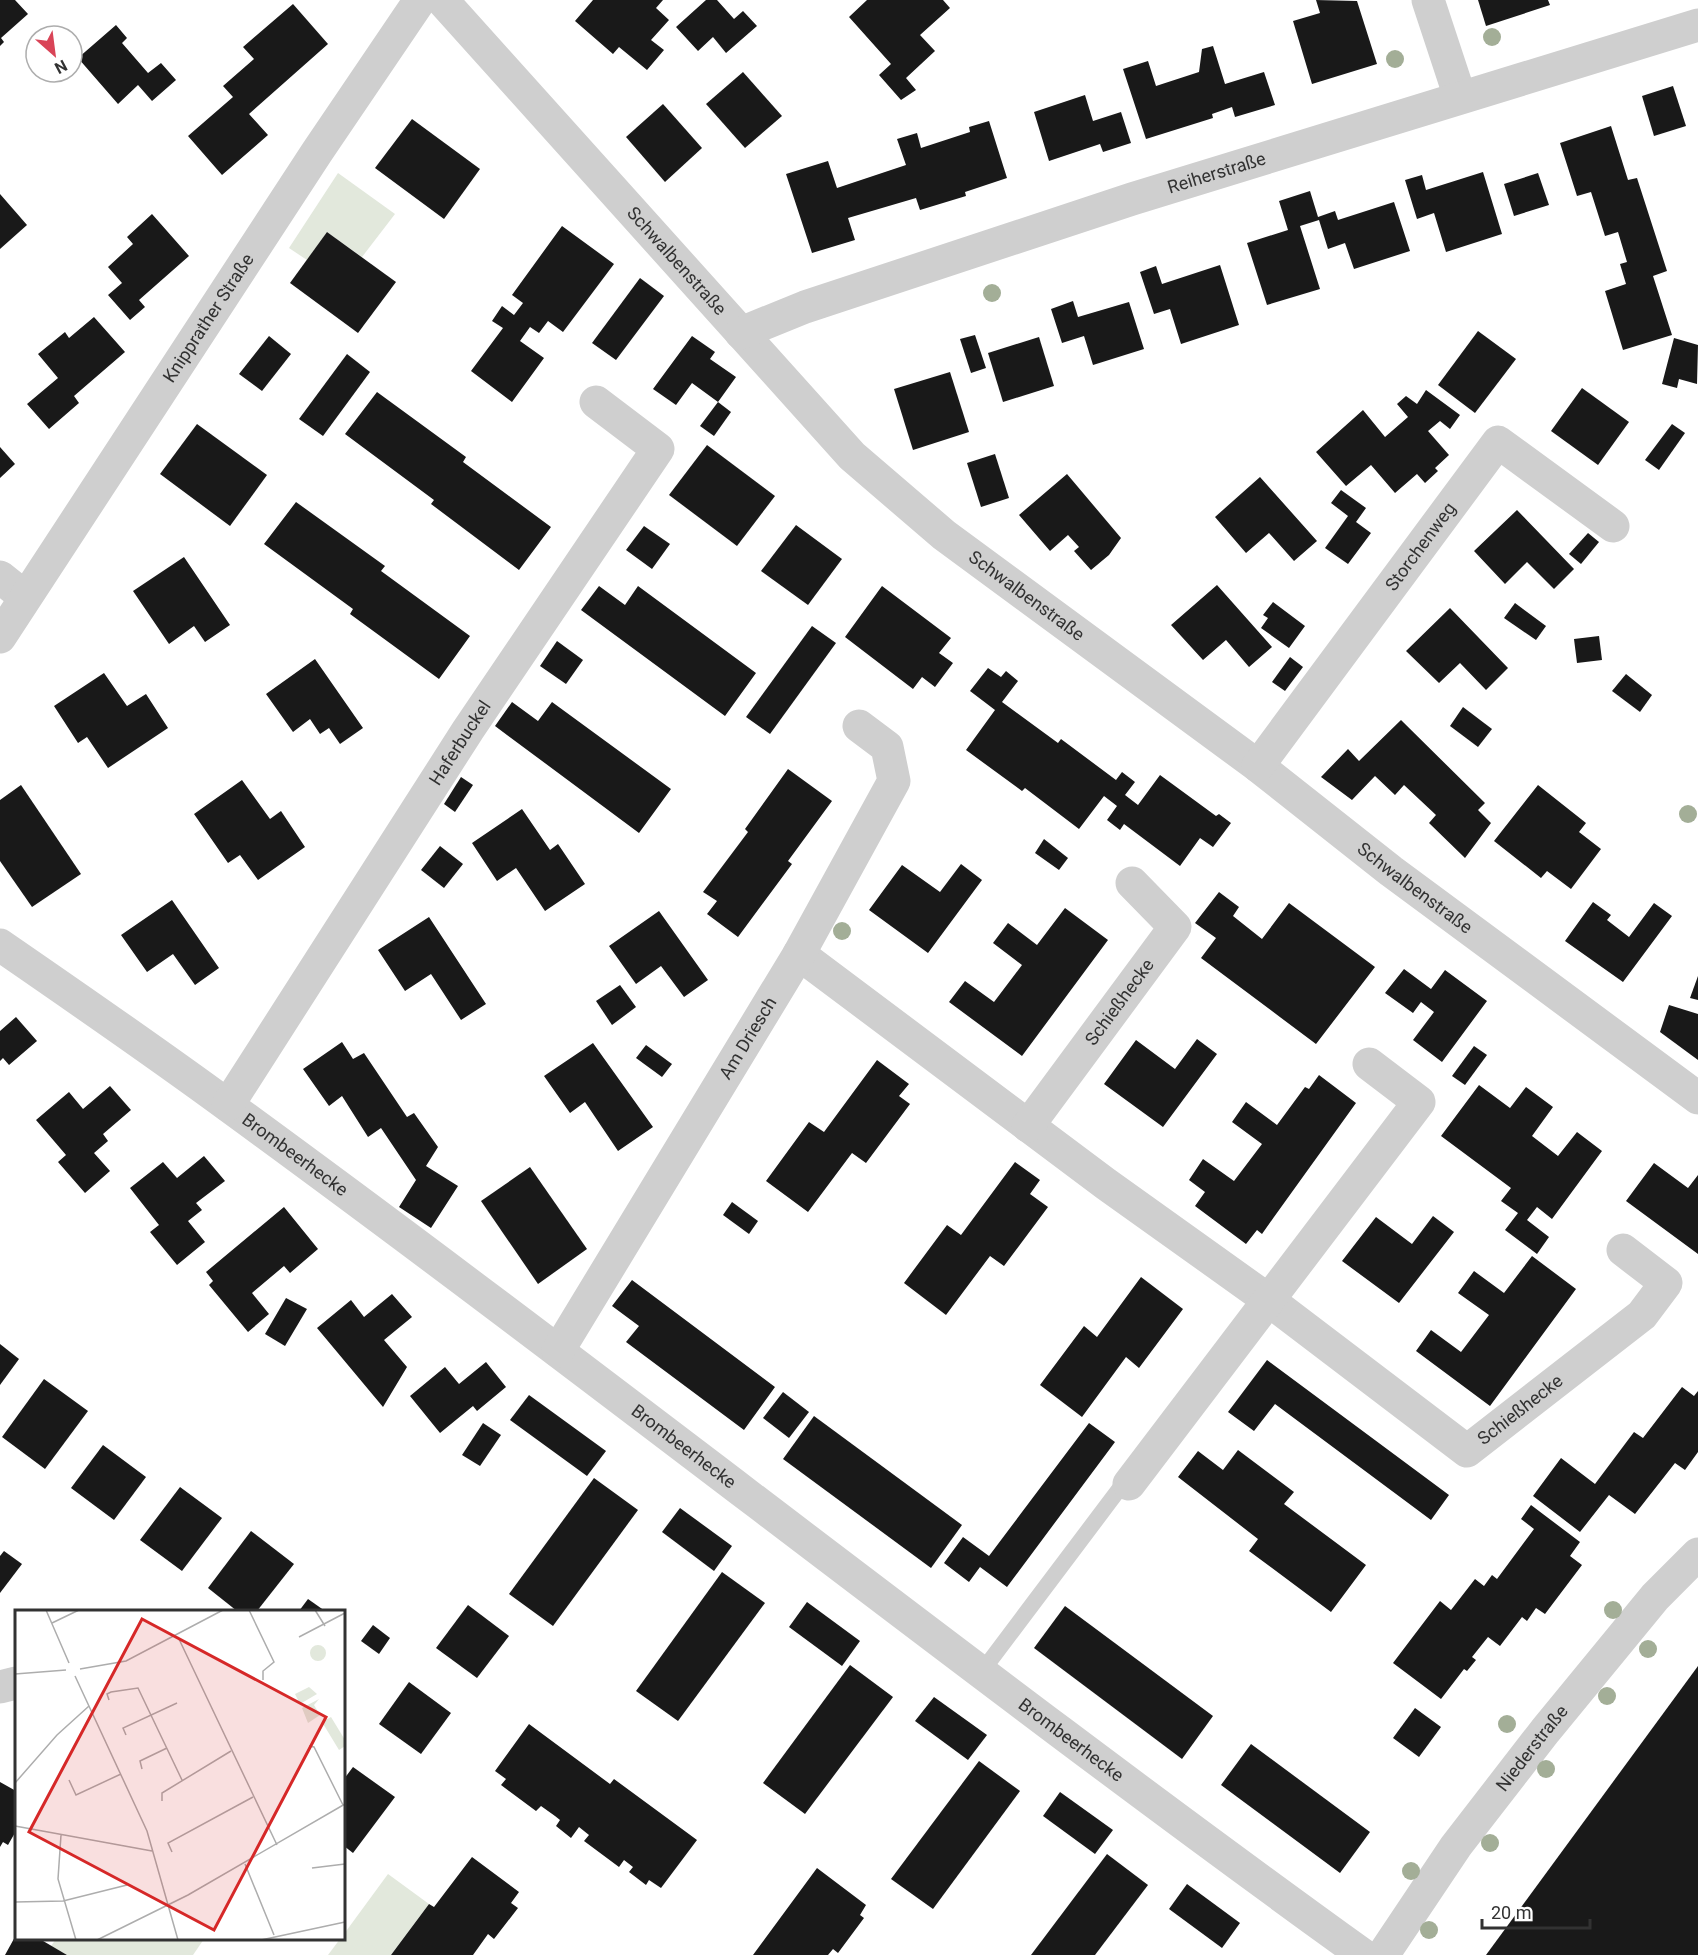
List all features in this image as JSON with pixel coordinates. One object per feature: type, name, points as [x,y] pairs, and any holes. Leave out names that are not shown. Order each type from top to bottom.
[{"type":"street","name":"Knipprather Straße","points":[[0,638],[420,0]]},
{"type":"street","name":"Schwalbenstraße","points":[[442,0],[852,456],[944,535],[1258,766],[1390,871],[1698,1098]]},
{"type":"street","points":[[1428,0],[1460,97]]},
{"type":"street","name":"Reiherstraße","points":[[741,333],[805,307],[1036,230],[1698,25]]},
{"type":"street","name":"Haferbuckel","points":[[228,1105],[475,720],[658,448],[596,402]]},
{"type":"street","name":"Storchenweg","points":[[1258,766],[1498,442],[1613,526]]},
{"type":"street","points":[[0,577],[25,597]]},
{"type":"street","name":"Am Driesch","points":[[558,1351],[799,954],[894,781],[887,747],[859,726]]},
{"type":"street","name":"Schießhecke","points":[[1028,1126],[1175,927],[1132,883]]},
{"type":"street","name":"Brombeerhecke","points":[[0,945],[228,1105],[558,1351],[980,1674],[1363,1955]]},
{"type":"street","name":"Schießhecke","points":[[799,954],[1028,1126],[1267,1299],[1467,1451],[1642,1315],[1666,1283],[1623,1250]]},
{"type":"street","points":[[1129,1484],[1267,1299],[1419,1102],[1369,1064]]},
{"type":"street","name":"Niederstraße","points":[[1383,1955],[1456,1846],[1532,1749],[1655,1597],[1698,1554]]},
{"type":"street","points":[[0,1687],[15,1683]]},
{"type":"lane","points":[[980,1674],[1119,1488],[1129,1484]]},
{"type":"shaded area","points":[[338,173],[395,214],[362,257],[327,232],[307,260],[289,248]]},
{"type":"shaded area","points":[[388,1874],[429,1904],[391,1955],[328,1955],[339,1940],[345,1940],[345,1933]]},
{"type":"shaded area","points":[[55,1940],[203,1940],[193,1955],[67,1955],[51,1946]]},
{"type":"building","points":[[0,0],[15,0],[28,14],[1,38],[4,42],[0,46]]},
{"type":"building","points":[[593,0],[663,0],[656,8],[669,20],[651,40],[664,50],[647,70],[619,47],[613,54],[575,21]]},
{"type":"building","points":[[706,0],[717,0],[734,19],[743,11],[757,26],[726,53],[713,37],[698,51],[676,27]]},
{"type":"building","points":[[867,0],[943,0],[950,8],[920,35],[935,51],[906,78],[916,90],[901,100],[879,75],[891,64],[849,17]]},
{"type":"building","points":[[1316,0],[1357,1],[1377,64],[1312,84],[1293,21],[1320,13]]},
{"type":"building","points":[[1478,0],[1548,0],[1550,5],[1486,26]]},
{"type":"building","points":[[293,4],[328,44],[249,114],[268,135],[222,175],[188,136],[233,97],[223,86],[254,59],[243,47]]},
{"type":"building","points":[[116,25],[127,38],[122,43],[148,73],[161,63],[176,80],[152,101],[138,85],[118,104],[84,65],[84,53]]},
{"type":"building","points":[[1213,46],[1225,84],[1264,72],[1275,105],[1235,117],[1232,107],[1212,114],[1213,118],[1146,139],[1123,69],[1148,61],[1156,86],[1199,72],[1202,49]]},
{"type":"building","points":[[743,72],[782,116],[745,148],[706,104]]},
{"type":"building","points":[[1673,86],[1686,126],[1654,136],[1642,96]]},
{"type":"building","points":[[1085,95],[1093,121],[1121,112],[1131,143],[1103,152],[1100,144],[1049,161],[1034,112]]},
{"type":"building","points":[[663,104],[702,148],[665,182],[626,137]]},
{"type":"building","points":[[412,119],[480,169],[444,219],[375,168]]},
{"type":"building","points":[[989,121],[1007,178],[965,192],[966,196],[920,210],[916,198],[848,218],[855,240],[812,253],[786,174],[828,161],[837,188],[906,165],[897,139],[917,133],[921,148],[970,132],[969,127]]},
{"type":"building","points":[[1611,126],[1628,180],[1637,178],[1667,271],[1653,276],[1672,335],[1623,350],[1605,291],[1626,284],[1620,264],[1627,262],[1618,232],[1605,236],[1591,192],[1577,196],[1560,143]]},
{"type":"building","points":[[1483,172],[1502,234],[1446,252],[1434,213],[1417,219],[1405,180],[1422,175],[1426,190]]},
{"type":"building","points":[[1538,173],[1549,205],[1514,216],[1504,184]]},
{"type":"building","points":[[1310,191],[1318,217],[1335,211],[1338,220],[1394,202],[1410,251],[1354,269],[1345,243],[1328,249],[1319,220],[1300,226],[1320,289],[1267,305],[1247,243],[1288,230],[1279,201]]},
{"type":"building","points":[[0,194],[27,225],[0,249]]},
{"type":"building","points":[[152,214],[189,256],[139,300],[145,307],[130,320],[108,295],[122,283],[108,267],[133,244],[127,237]]},
{"type":"building","points":[[562,226],[614,264],[563,332],[548,321],[539,333],[530,327],[520,341],[544,358],[512,402],[471,371],[503,328],[492,321],[502,306],[514,315],[523,303],[512,295]]},
{"type":"building","points":[[327,232],[396,282],[358,333],[290,283]]},
{"type":"building","points":[[1220,265],[1239,325],[1181,344],[1170,309],[1154,314],[1140,272],[1156,266],[1162,284]]},
{"type":"building","points":[[640,278],[664,296],[616,360],[592,343]]},
{"type":"building","points":[[1073,301],[1078,317],[1129,302],[1144,349],[1093,365],[1084,336],[1062,343],[1051,309]]},
{"type":"building","points":[[94,317],[125,352],[74,396],[79,403],[49,429],[27,404],[58,378],[38,354],[65,332],[69,338]]},
{"type":"building","points":[[1478,331],[1516,359],[1475,413],[1438,385]]},
{"type":"building","points":[[975,335],[986,368],[971,373],[960,339]]},
{"type":"building","points":[[269,336],[291,354],[262,391],[239,374]]},
{"type":"building","points":[[692,336],[715,352],[710,359],[736,377],[718,402],[692,383],[676,405],[653,389]]},
{"type":"building","points":[[1039,337],[1054,386],[1003,402],[988,353]]},
{"type":"building","points":[[1674,338],[1698,345],[1697,384],[1679,379],[1677,388],[1662,384]]},
{"type":"building","points":[[347,354],[370,372],[323,436],[299,419]]},
{"type":"building","points":[[950,372],[969,432],[913,450],[894,389]]},
{"type":"building","points":[[1582,388],[1629,422],[1598,465],[1551,431]]},
{"type":"building","points":[[1426,390],[1460,415],[1450,429],[1440,421],[1428,431],[1449,455],[1435,468],[1438,471],[1425,483],[1417,474],[1395,493],[1371,465],[1346,486],[1316,452],[1363,410],[1385,437],[1408,417],[1397,404],[1406,396],[1417,404]]},
{"type":"building","points":[[377,392],[466,457],[463,462],[551,527],[519,570],[431,504],[434,500],[345,434]]},
{"type":"building","points":[[718,402],[731,412],[714,436],[700,426]]},
{"type":"building","points":[[197,424],[267,475],[230,526],[160,474]]},
{"type":"building","points":[[1672,424],[1685,433],[1659,470],[1645,460]]},
{"type":"building","points":[[707,445],[775,496],[737,546],[669,495]]},
{"type":"building","points":[[0,447],[15,464],[0,478]]},
{"type":"building","points":[[995,454],[1009,498],[981,507],[967,463]]},
{"type":"building","points":[[1067,474],[1121,538],[1109,555],[1091,570],[1074,551],[1079,547],[1068,535],[1050,551],[1019,515]]},
{"type":"building","points":[[1260,477],[1317,541],[1294,561],[1269,533],[1246,553],[1215,517]]},
{"type":"building","points":[[1341,490],[1366,508],[1356,522],[1371,533],[1348,564],[1325,548],[1348,516],[1331,503]]},
{"type":"building","points":[[296,502],[385,566],[381,571],[470,636],[439,679],[350,614],[353,609],[264,544]]},
{"type":"building","points":[[1517,510],[1574,569],[1554,589],[1527,562],[1505,584],[1474,551]]},
{"type":"building","points":[[796,525],[842,559],[808,605],[761,571]]},
{"type":"building","points":[[644,526],[670,544],[652,569],[626,550]]},
{"type":"building","points":[[1588,533],[1599,542],[1581,564],[1569,554]]},
{"type":"building","points":[[184,557],[230,625],[205,642],[194,626],[169,644],[133,591]]},
{"type":"building","points":[[1217,585],[1272,647],[1249,667],[1226,640],[1203,660],[1171,625]]},
{"type":"building","points":[[599,586],[625,605],[638,586],[756,673],[725,716],[581,610]]},
{"type":"building","points":[[882,586],[951,638],[939,653],[953,663],[935,687],[922,677],[913,689],[845,637]]},
{"type":"building","points":[[1273,602],[1305,626],[1289,648],[1261,628],[1268,618],[1263,615]]},
{"type":"building","points":[[1515,603],[1546,626],[1536,640],[1504,618]]},
{"type":"building","points":[[1450,608],[1508,668],[1486,690],[1460,663],[1439,683],[1406,651]]},
{"type":"building","points":[[812,626],[836,643],[770,734],[746,717]]},
{"type":"building","points":[[1599,636],[1602,660],[1577,663],[1574,639]]},
{"type":"building","points":[[557,641],[583,660],[566,684],[540,666]]},
{"type":"building","points":[[1290,657],[1303,667],[1285,691],[1272,682]]},
{"type":"building","points":[[315,659],[363,728],[340,744],[329,728],[320,734],[310,719],[293,732],[266,694]]},
{"type":"building","points":[[988,668],[1001,677],[1006,671],[1018,681],[1002,702],[1058,743],[1061,739],[1116,780],[1122,772],[1135,782],[1125,795],[1138,805],[1160,775],[1216,816],[1219,814],[1231,823],[1213,847],[1200,838],[1180,866],[1124,824],[1120,830],[1107,820],[1117,806],[1104,796],[1079,829],[1025,788],[1022,791],[966,750],[995,710],[970,691]]},
{"type":"building","points":[[104,673],[127,706],[146,694],[168,728],[108,768],[87,737],[78,743],[54,706]]},
{"type":"building","points":[[1626,674],[1652,695],[1640,712],[1612,691]]},
{"type":"building","points":[[512,702],[538,721],[552,702],[671,789],[639,833],[495,726]]},
{"type":"building","points":[[1463,707],[1492,729],[1478,747],[1450,726]]},
{"type":"building","points":[[1401,720],[1485,803],[1478,810],[1491,823],[1465,858],[1429,823],[1436,815],[1404,785],[1395,795],[1375,776],[1352,800],[1321,777],[1348,749],[1359,761]]},
{"type":"building","points":[[788,769],[832,801],[788,861],[792,864],[738,937],[707,914],[717,901],[703,892],[748,832],[745,829]]},
{"type":"building","points":[[461,777],[473,785],[455,812],[444,804]]},
{"type":"building","points":[[242,780],[270,819],[281,811],[305,847],[258,880],[240,855],[228,863],[194,814]]},
{"type":"building","points":[[21,785],[81,874],[32,907],[0,861],[0,800]]},
{"type":"building","points":[[1538,785],[1586,823],[1579,832],[1601,849],[1571,889],[1547,871],[1541,878],[1494,841]]},
{"type":"building","points":[[522,809],[550,850],[558,844],[585,884],[545,911],[516,868],[497,881],[472,843]]},
{"type":"building","points":[[1044,839],[1068,858],[1059,870],[1035,853]]},
{"type":"building","points":[[440,846],[463,864],[444,888],[421,870]]},
{"type":"building","points":[[961,864],[982,880],[928,953],[869,910],[902,865],[940,892]]},
{"type":"building","points":[[1219,892],[1239,907],[1233,916],[1262,939],[1289,903],[1375,967],[1316,1044],[1201,958],[1216,938],[1195,923]]},
{"type":"building","points":[[172,900],[219,968],[195,985],[173,954],[147,972],[121,935]]},
{"type":"building","points":[[1593,902],[1611,915],[1607,920],[1629,937],[1654,903],[1672,916],[1623,982],[1565,941]]},
{"type":"building","points":[[1065,908],[1108,940],[1022,1056],[949,1002],[965,981],[994,1002],[1022,965],[993,943],[1008,923],[1037,945]]},
{"type":"building","points":[[659,911],[708,980],[684,997],[661,966],[636,984],[609,946]]},
{"type":"building","points":[[429,917],[486,1004],[461,1020],[431,974],[405,991],[378,950]]},
{"type":"building","points":[[1404,969],[1431,989],[1445,970],[1487,1001],[1442,1062],[1413,1040],[1434,1012],[1421,1002],[1413,1013],[1385,993]]},
{"type":"building","points":[[1698,976],[1698,1000],[1690,998]]},
{"type":"building","points":[[620,985],[636,1007],[612,1025],[596,1001]]},
{"type":"building","points":[[1669,1005],[1698,1014],[1698,1060],[1660,1032]]},
{"type":"building","points":[[16,1017],[37,1041],[9,1065],[3,1058],[0,1061],[0,1031]]},
{"type":"building","points":[[1197,1039],[1217,1054],[1163,1127],[1104,1084],[1136,1040],[1175,1069]]},
{"type":"building","points":[[342,1042],[353,1059],[364,1053],[407,1117],[414,1113],[438,1147],[426,1166],[458,1186],[431,1228],[399,1207],[416,1180],[381,1128],[368,1137],[342,1096],[329,1106],[303,1069]]},
{"type":"building","points":[[593,1043],[653,1127],[618,1151],[585,1102],[570,1113],[544,1076]]},
{"type":"building","points":[[646,1045],[672,1064],[662,1077],[636,1058]]},
{"type":"building","points":[[1474,1046],[1487,1055],[1465,1085],[1452,1076]]},
{"type":"building","points":[[877,1060],[909,1084],[899,1096],[910,1104],[866,1163],[852,1153],[808,1212],[766,1181],[809,1122],[824,1132]]},
{"type":"building","points":[[1319,1075],[1356,1103],[1262,1234],[1257,1230],[1246,1244],[1195,1206],[1205,1192],[1189,1180],[1203,1159],[1234,1181],[1262,1144],[1232,1122],[1246,1102],[1277,1125],[1305,1087],[1309,1089]]},
{"type":"building","points":[[1479,1085],[1510,1108],[1526,1087],[1553,1107],[1532,1136],[1558,1156],[1577,1132],[1602,1151],[1552,1219],[1537,1207],[1527,1220],[1549,1237],[1537,1254],[1505,1230],[1518,1213],[1501,1201],[1511,1188],[1441,1136]]},
{"type":"building","points":[[110,1086],[131,1110],[103,1134],[108,1141],[94,1153],[110,1171],[85,1193],[58,1162],[66,1155],[36,1120],[69,1092],[83,1109]]},
{"type":"building","points":[[204,1156],[225,1181],[196,1203],[202,1210],[188,1221],[205,1242],[177,1265],[150,1232],[159,1225],[130,1188],[163,1162],[177,1178]]},
{"type":"building","points":[[1015,1162],[1040,1180],[1030,1194],[1048,1207],[1004,1266],[990,1256],[946,1315],[904,1283],[947,1225],[961,1235]]},
{"type":"building","points":[[1654,1163],[1688,1188],[1698,1175],[1698,1254],[1626,1201]]},
{"type":"building","points":[[530,1167],[587,1249],[538,1284],[481,1201]]},
{"type":"building","points":[[732,1202],[758,1221],[749,1234],[723,1215]]},
{"type":"building","points":[[284,1207],[318,1249],[290,1273],[284,1266],[252,1293],[269,1314],[248,1332],[209,1285],[213,1281],[206,1272]]},
{"type":"building","points":[[1433,1216],[1454,1232],[1399,1303],[1342,1261],[1376,1217],[1412,1244]]},
{"type":"building","points":[[1532,1256],[1576,1289],[1490,1406],[1416,1351],[1431,1330],[1461,1352],[1489,1315],[1458,1293],[1474,1271],[1504,1293]]},
{"type":"building","points":[[1141,1277],[1183,1309],[1139,1368],[1126,1357],[1082,1417],[1040,1385],[1084,1326],[1097,1337]]},
{"type":"building","points":[[632,1280],[775,1387],[744,1430],[626,1342],[639,1326],[612,1306]]},
{"type":"building","points":[[392,1294],[412,1317],[384,1340],[407,1367],[383,1407],[317,1328],[351,1300],[364,1317]]},
{"type":"building","points":[[286,1298],[307,1309],[285,1346],[265,1334]]},
{"type":"building","points":[[0,1344],[19,1359],[0,1385]]},
{"type":"building","points":[[1267,1360],[1449,1495],[1431,1520],[1275,1404],[1254,1431],[1228,1412]]},
{"type":"building","points":[[486,1362],[506,1387],[477,1411],[473,1406],[440,1433],[410,1396],[445,1367],[459,1384]]},
{"type":"building","points":[[44,1379],[88,1411],[45,1469],[2,1437]]},
{"type":"building","points":[[1682,1387],[1694,1396],[1698,1391],[1698,1452],[1685,1470],[1675,1463],[1635,1514],[1609,1495],[1580,1532],[1533,1496],[1561,1458],[1595,1484],[1634,1432],[1643,1438]]},
{"type":"building","points":[[783,1392],[809,1412],[789,1438],[763,1418]]},
{"type":"building","points":[[529,1395],[606,1451],[587,1476],[510,1420]]},
{"type":"building","points":[[814,1416],[962,1525],[931,1568],[783,1459]]},
{"type":"building","points":[[483,1423],[501,1435],[480,1466],[462,1455]]},
{"type":"building","points":[[1089,1423],[1115,1442],[1007,1587],[980,1567],[969,1582],[944,1563],[963,1537],[989,1556]]},
{"type":"building","points":[[103,1445],[146,1477],[114,1520],[71,1488]]},
{"type":"building","points":[[1238,1450],[1294,1492],[1284,1504],[1366,1565],[1331,1612],[1249,1551],[1258,1539],[1178,1477],[1198,1451],[1223,1470]]},
{"type":"building","points":[[594,1478],[638,1510],[553,1626],[509,1594]]},
{"type":"building","points":[[180,1487],[222,1518],[182,1571],[140,1540]]},
{"type":"building","points":[[1531,1505],[1580,1542],[1570,1556],[1582,1565],[1545,1614],[1536,1608],[1527,1621],[1522,1617],[1500,1646],[1488,1637],[1472,1657],[1476,1660],[1467,1671],[1464,1669],[1441,1699],[1393,1663],[1440,1601],[1451,1610],[1475,1579],[1484,1586],[1492,1575],[1497,1579],[1534,1529],[1521,1519]]},
{"type":"building","points":[[680,1508],[732,1546],[714,1571],[662,1532]]},
{"type":"building","points":[[251,1531],[294,1564],[258,1610],[236,1610],[208,1588]]},
{"type":"building","points":[[4,1551],[22,1564],[0,1593],[0,1556]]},
{"type":"building","points":[[722,1572],[765,1603],[678,1721],[636,1691]]},
{"type":"building","points":[[308,1599],[324,1610],[300,1610]]},
{"type":"building","points":[[807,1602],[860,1641],[842,1666],[789,1627]]},
{"type":"building","points":[[468,1605],[509,1636],[477,1678],[436,1648]]},
{"type":"building","points":[[1065,1606],[1213,1716],[1182,1759],[1034,1648]]},
{"type":"building","points":[[373,1625],[390,1638],[379,1654],[361,1641]]},
{"type":"building","points":[[850,1665],[893,1697],[805,1814],[763,1783]]},
{"type":"building","points":[[1698,1666],[1698,1955],[1486,1955]]},
{"type":"building","points":[[409,1682],[451,1713],[421,1754],[379,1724]]},
{"type":"building","points":[[934,1697],[987,1735],[968,1760],[915,1721]]},
{"type":"building","points":[[1415,1708],[1441,1727],[1419,1757],[1393,1738]]},
{"type":"building","points":[[529,1724],[610,1784],[614,1779],[697,1840],[661,1888],[649,1880],[646,1885],[629,1872],[633,1867],[624,1860],[619,1867],[584,1841],[589,1835],[579,1827],[571,1838],[556,1826],[560,1820],[555,1816],[541,1806],[536,1811],[501,1785],[506,1779],[495,1771]]},
{"type":"building","points":[[1251,1744],[1370,1832],[1340,1873],[1221,1785]]},
{"type":"building","points":[[979,1761],[1020,1791],[933,1909],[891,1879]]},
{"type":"building","points":[[353,1767],[395,1797],[353,1853],[345,1847],[345,1778]]},
{"type":"building","points":[[0,1782],[15,1790],[15,1833],[8,1845],[3,1842],[0,1847]]},
{"type":"building","points":[[1060,1792],[1113,1830],[1095,1854],[1043,1816]]},
{"type":"building","points":[[1107,1854],[1148,1885],[1095,1955],[1031,1955]]},
{"type":"building","points":[[472,1857],[519,1892],[511,1903],[518,1908],[494,1939],[488,1934],[473,1955],[391,1955],[429,1904],[434,1907]]},
{"type":"building","points":[[817,1868],[866,1905],[860,1915],[864,1918],[838,1953],[833,1949],[828,1955],[753,1955]]},
{"type":"building","points":[[1187,1884],[1240,1923],[1222,1948],[1169,1909]]},
{"type":"building","points":[[15,1937],[15,1940],[41,1940],[67,1955],[5,1955]]}]
